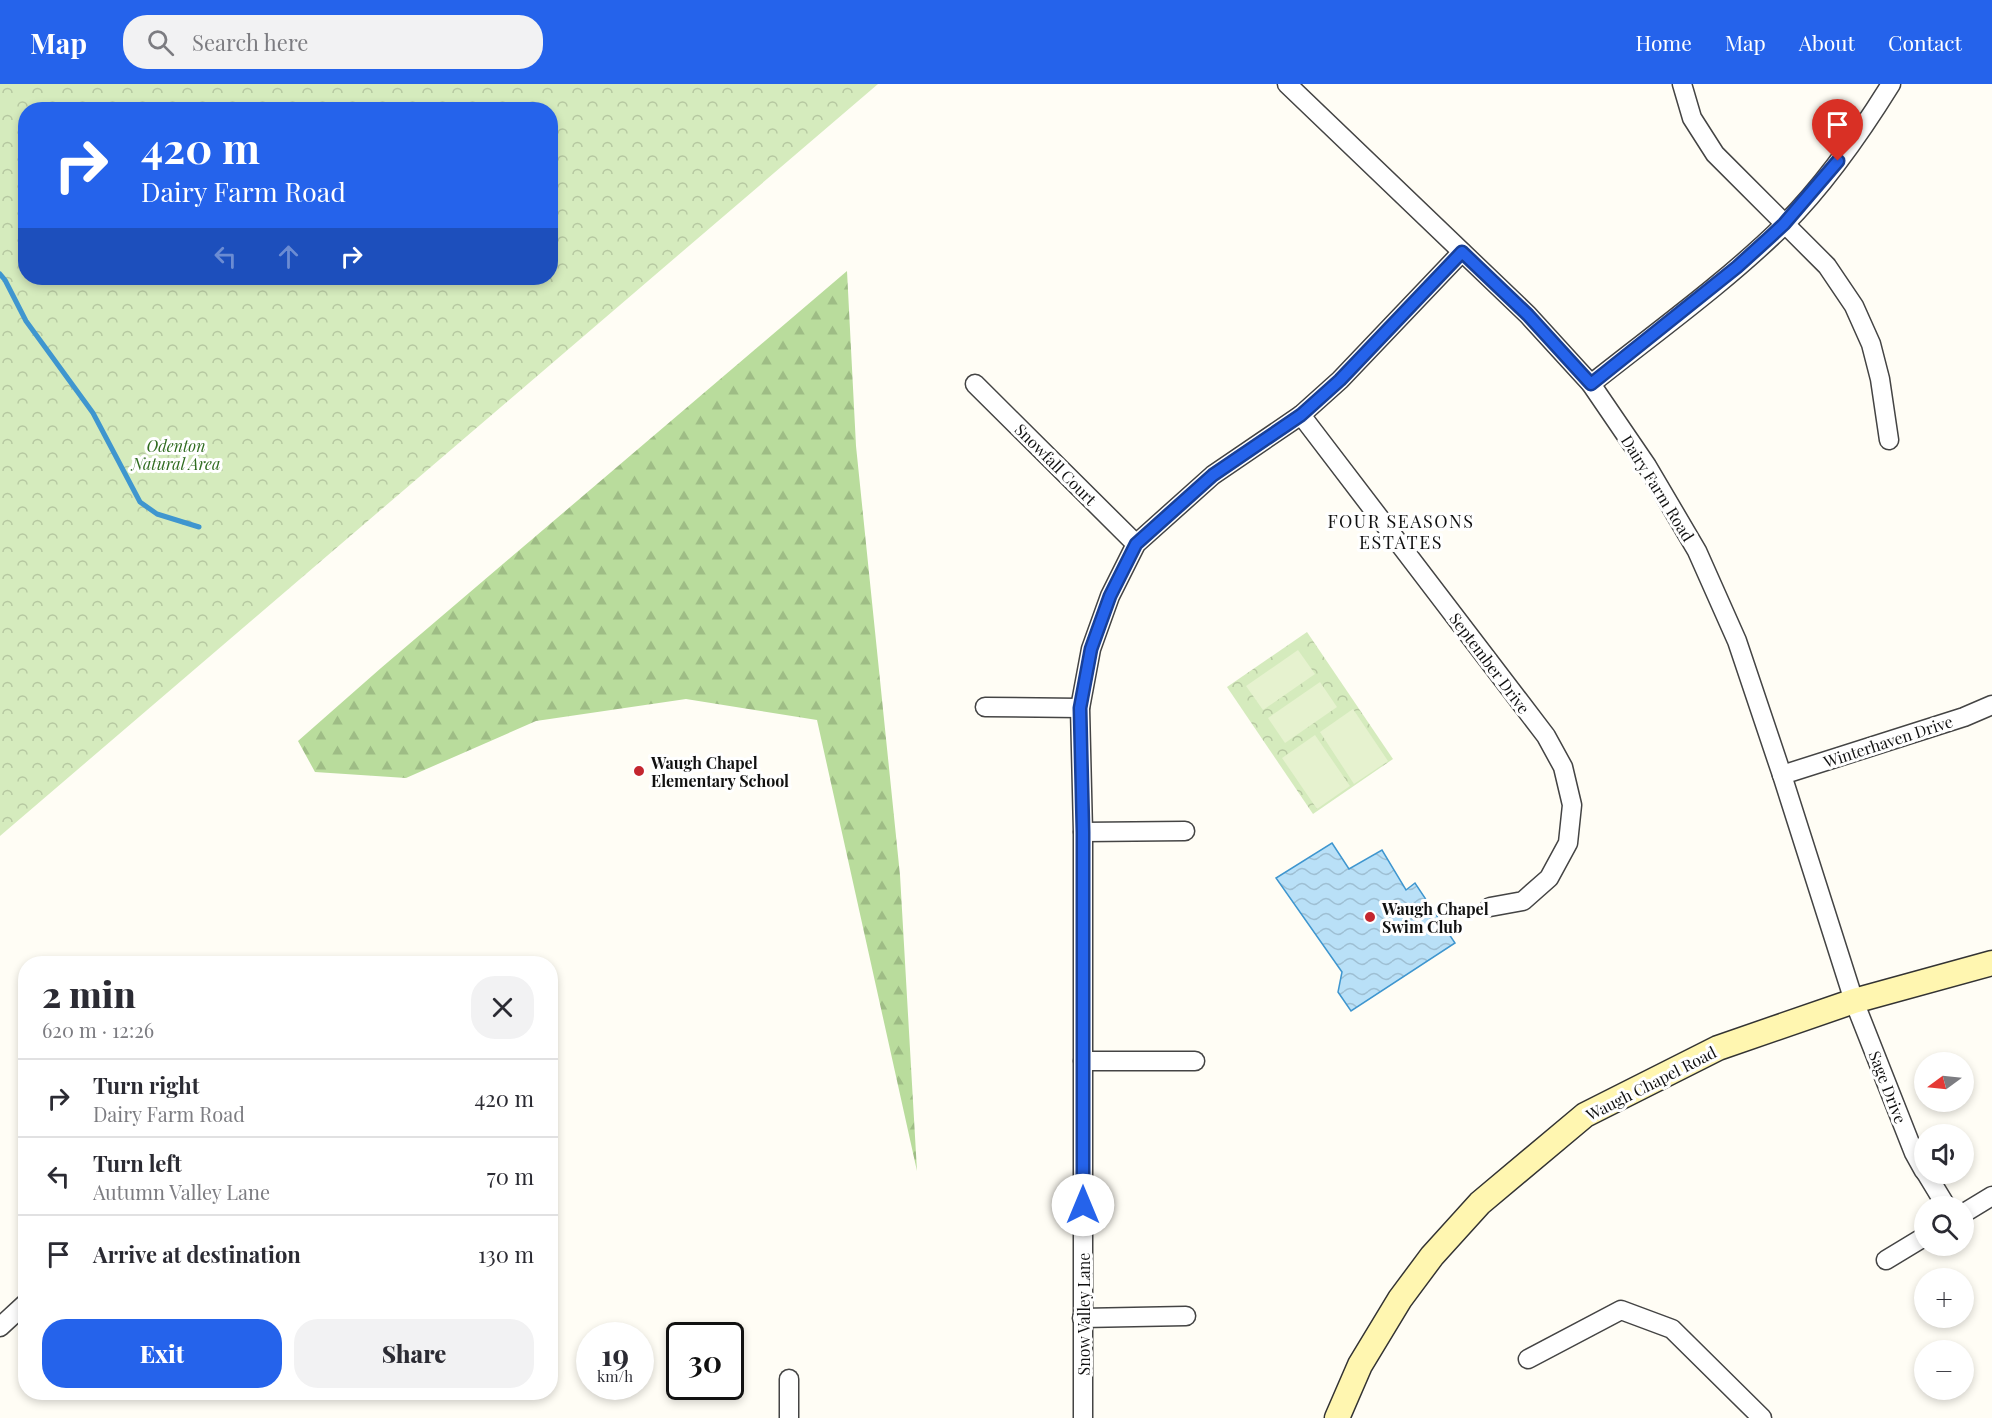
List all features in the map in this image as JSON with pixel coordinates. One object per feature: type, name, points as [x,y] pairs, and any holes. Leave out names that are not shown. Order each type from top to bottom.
[{"type":"main road","name":"Waugh Chapel Road","points":[[1337,1418],[1360,1365],[1400,1299],[1432,1256],[1480,1203],[1585,1114],[1718,1048],[1854,1001],[1992,963]]},
{"type":"street","name":"Dairy Farm Road","points":[[1287,84],[1528,315],[1591,384],[1647,466],[1697,551],[1737,641],[1854,1001]]},
{"type":"street","points":[[1682,84],[1692,118],[1715,154],[1827,266],[1854,306],[1871,344],[1880,379],[1889,440]]},
{"type":"street","points":[[1591,384],[1737,267],[1784,224],[1862,131],[1891,84]]},
{"type":"street","name":"Snow Valley Lane","points":[[1083,1418],[1083,832],[1080,708],[1091,649],[1110,596],[1136,544],[1213,475],[1301,415],[1340,380],[1462,252]]},
{"type":"street","name":"Snowfall Court","points":[[975,384],[1136,544]]},
{"type":"street","name":"September Drive","points":[[1301,415],[1546,736],[1563,767],[1572,805],[1568,843],[1549,878],[1522,901],[1490,907]]},
{"type":"street","name":"Winterhaven Drive","points":[[1782,775],[1964,717],[1992,705]]},
{"type":"street","points":[[985,707],[1080,708]]},
{"type":"street","points":[[1083,832],[1185,831]]},
{"type":"street","name":"Sage Drive","points":[[1854,1001],[1914,1153]]},
{"type":"street","points":[[1083,1061],[1195,1060]]},
{"type":"street","points":[[1974,1207],[1992,1196]]},
{"type":"street","points":[[1886,1260],[1914,1243]]},
{"type":"street","points":[[0,1326],[18,1310]]},
{"type":"street","points":[[1528,1359],[1621,1310],[1672,1329],[1762,1418]]},
{"type":"street","points":[[1082,1318],[1186,1316]]},
{"type":"street","points":[[789,1379],[789,1418]]},
{"type":"green space","name":"Odenton Natural Area","points":[[0,84],[878,84],[0,836]]},
{"type":"green space","points":[[847,271],[856,446],[900,875],[917,1171],[817,720],[686,699],[536,721],[406,778],[315,772],[298,741]]},
{"type":"green space","points":[[1307,632],[1393,759],[1313,814],[1227,687]]},
{"type":"green space","points":[[1298,650],[1315,674],[1263,710],[1246,686]]},
{"type":"green space","points":[[1320,682],[1337,707],[1285,743],[1268,718]]},
{"type":"green space","points":[[1353,709],[1388,761],[1354,784],[1320,732]]},
{"type":"green space","points":[[1315,735],[1350,786],[1317,809],[1282,758]]},
{"type":"water","name":"Waugh Chapel Swim Club","points":[[1332,843],[1349,869],[1382,850],[1406,890],[1415,883],[1455,943],[1351,1011],[1338,992],[1342,972],[1276,878]]},
{"type":"waterway","points":[[0,274],[26,321],[93,413],[140,502],[157,514],[199,527]]},
{"type":"place","name":"Waugh Chapel Elementary School","points":[[639,771]]},
{"type":"place","name":"Waugh Chapel Swim Club","points":[[1370,917]]},
{"type":"district","name":"FOUR SEASONS ESTATES","points":[[1401,531]]},
{"type":"route","points":[[1083,1205],[1083,832],[1080,708],[1091,649],[1110,596],[1136,544],[1213,475],[1301,415],[1340,380],[1462,252],[1528,315],[1591,384],[1737,267],[1784,224],[1838,161]]}]
